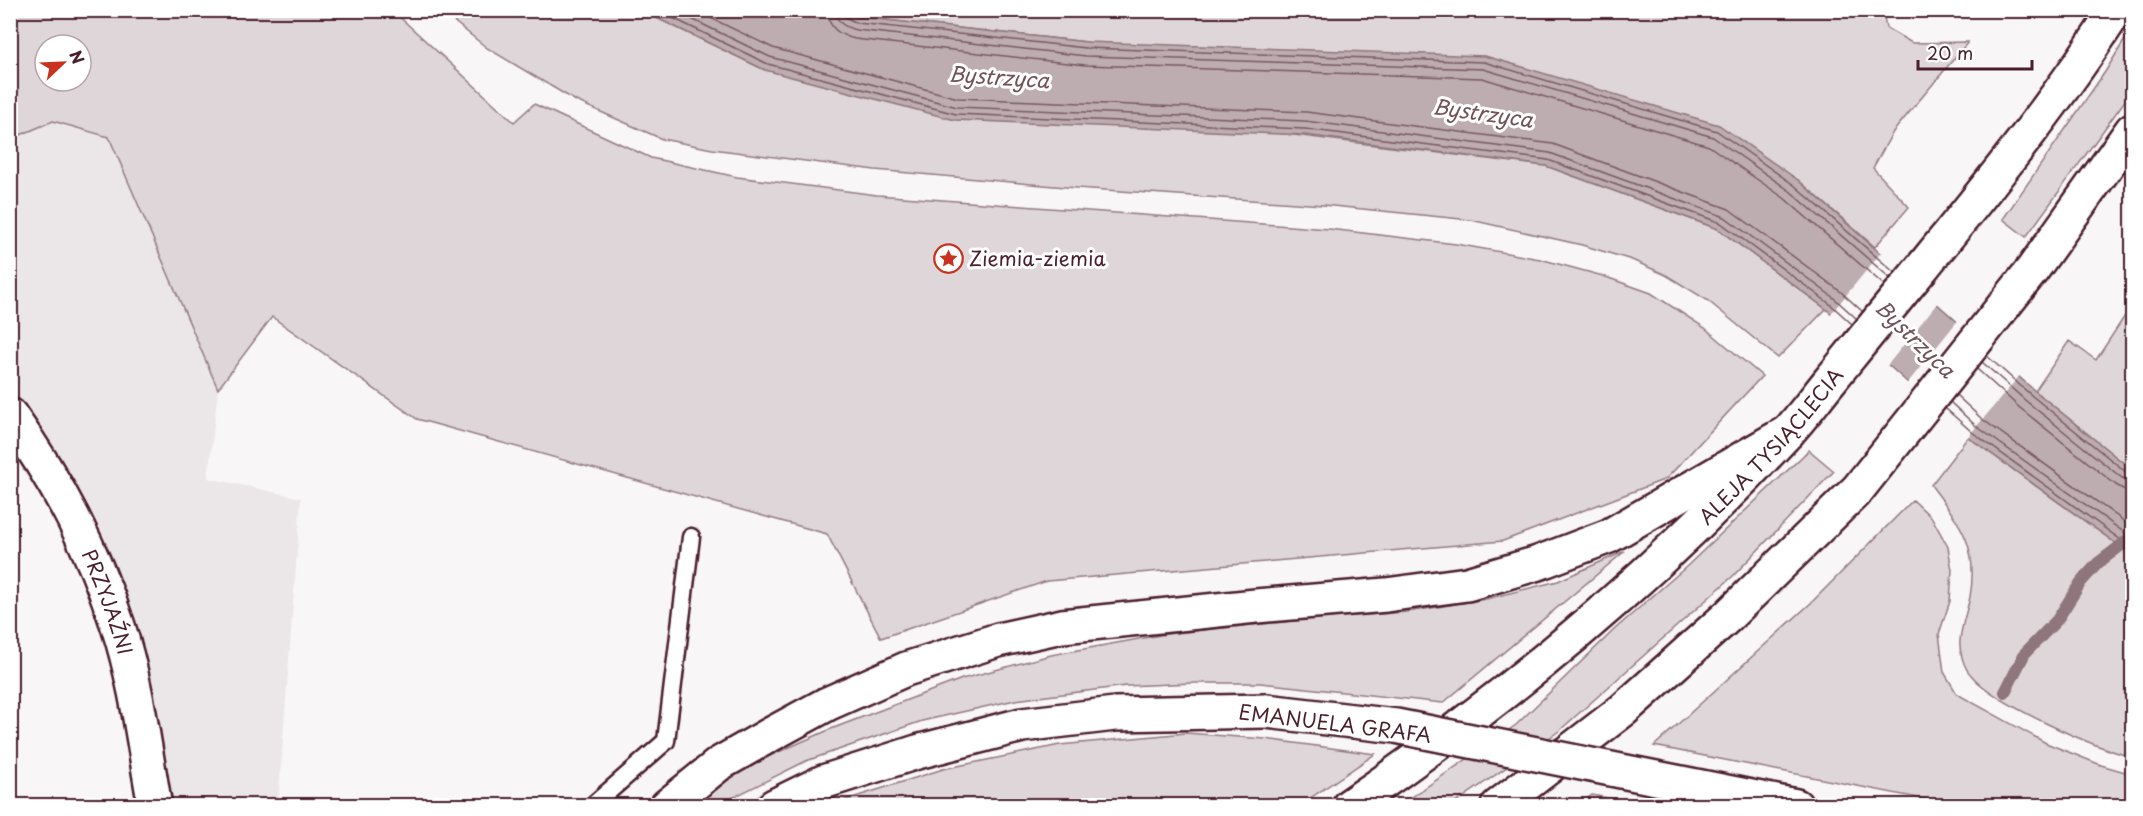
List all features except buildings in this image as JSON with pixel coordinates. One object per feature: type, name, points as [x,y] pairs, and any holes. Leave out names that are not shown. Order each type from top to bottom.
[{"type":"main road","name":"ALEJA TYSIĄCLECIA","points":[[1348,806],[1484,710],[1546,661],[1690,532],[1788,432],[2053,104],[2116,10]]},
{"type":"main road","points":[[1498,806],[1632,702],[1727,617],[1858,489],[2032,269],[2133,130]]},
{"type":"main road","name":"PRZYJAŹNI","points":[[10,415],[41,458],[72,513],[102,583],[118,627],[133,683],[155,806]]},
{"type":"main road","points":[[667,806],[718,764],[827,704],[906,669],[998,640],[1062,626],[1386,595],[1467,584],[1538,563],[1609,536],[1788,432]]},
{"type":"main road","name":"EMANUELA GRAFA","points":[[774,806],[823,782],[916,752],[1022,725],[1115,714],[1266,711],[1396,726],[1796,806]]},
{"type":"lane","points":[[592,806],[666,741],[691,537]]},
{"type":"shaded area","points":[[11,10],[393,11],[514,122],[534,104],[651,158],[737,177],[877,195],[1329,229],[1456,244],[1540,259],[1603,276],[1651,293],[1705,328],[1762,376],[1666,479],[1503,541],[1047,581],[881,638],[827,534],[417,419],[272,317],[218,389],[109,137],[53,121],[11,139]]},
{"type":"shaded area","points":[[1883,10],[1886,28],[1912,43],[1968,42],[1893,132],[1873,168],[1909,207],[1875,247],[1798,180],[1087,42],[858,17],[843,11]]},
{"type":"shaded area","points":[[441,11],[642,11],[765,70],[1546,166],[1718,229],[1826,309],[1778,358],[1707,300],[1666,275],[1632,260],[1582,245],[1471,220],[1323,205],[1077,188],[875,170],[712,149],[662,139],[576,101],[487,48]]},
{"type":"shaded area","points":[[2132,28],[2132,91],[2026,237],[2003,219],[2105,72]]},
{"type":"shaded area","points":[[53,121],[109,137],[218,389],[208,478],[301,498],[278,805],[170,805],[135,632],[89,511],[48,441],[11,393],[10,139]]},
{"type":"shaded area","points":[[2132,305],[2132,470],[2035,391],[2069,341],[2096,360]]},
{"type":"shaded area","points":[[1968,437],[2132,555],[2132,757],[2047,724],[2001,699],[1984,687],[1966,668],[1961,654],[1960,641],[1970,597],[1972,563],[1965,536],[1931,485]]},
{"type":"shaded area","points":[[1809,450],[1834,471],[1732,577],[1559,731],[1452,805],[1399,806],[1516,725],[1615,629],[1686,567]]},
{"type":"shaded area","points":[[1913,500],[1932,518],[1948,547],[1952,570],[1950,601],[1939,634],[1944,672],[1957,694],[2046,743],[2101,765],[2132,774],[2132,805],[1954,805],[1654,746],[1812,602]]},
{"type":"shaded area","points":[[1625,551],[1443,703],[1260,683],[1126,686],[1015,700],[922,721],[806,761],[718,805],[689,806],[731,773],[831,729],[962,679],[1051,655],[1166,634],[1407,612],[1486,599],[1558,581]]},
{"type":"shaded area","points":[[1186,733],[1265,739],[1375,754],[1300,805],[830,805],[943,769],[1060,745]]},
{"type":"shaded area","points":[[1592,795],[1645,805],[1578,805]]},
{"type":"water","name":"Bystrzyca","points":[[642,11],[843,11],[858,17],[1087,42],[1485,56],[1719,125],[1798,180],[2035,391],[2132,470],[2132,555],[1968,437],[1826,309],[1718,229],[1546,166],[1304,135],[955,120],[765,70]]},
{"type":"pier","points":[[1883,250],[1939,301],[1886,367],[1829,316]]},
{"type":"pier","points":[[1959,319],[2021,374],[1966,439],[1906,385]]},
{"type":"waterway","points":[[2005,692],[2025,653],[2057,620],[2081,582],[2098,563],[2132,537]]},
{"type":"place","name":"Ziemia-ziemia","points":[[948,258]]}]
